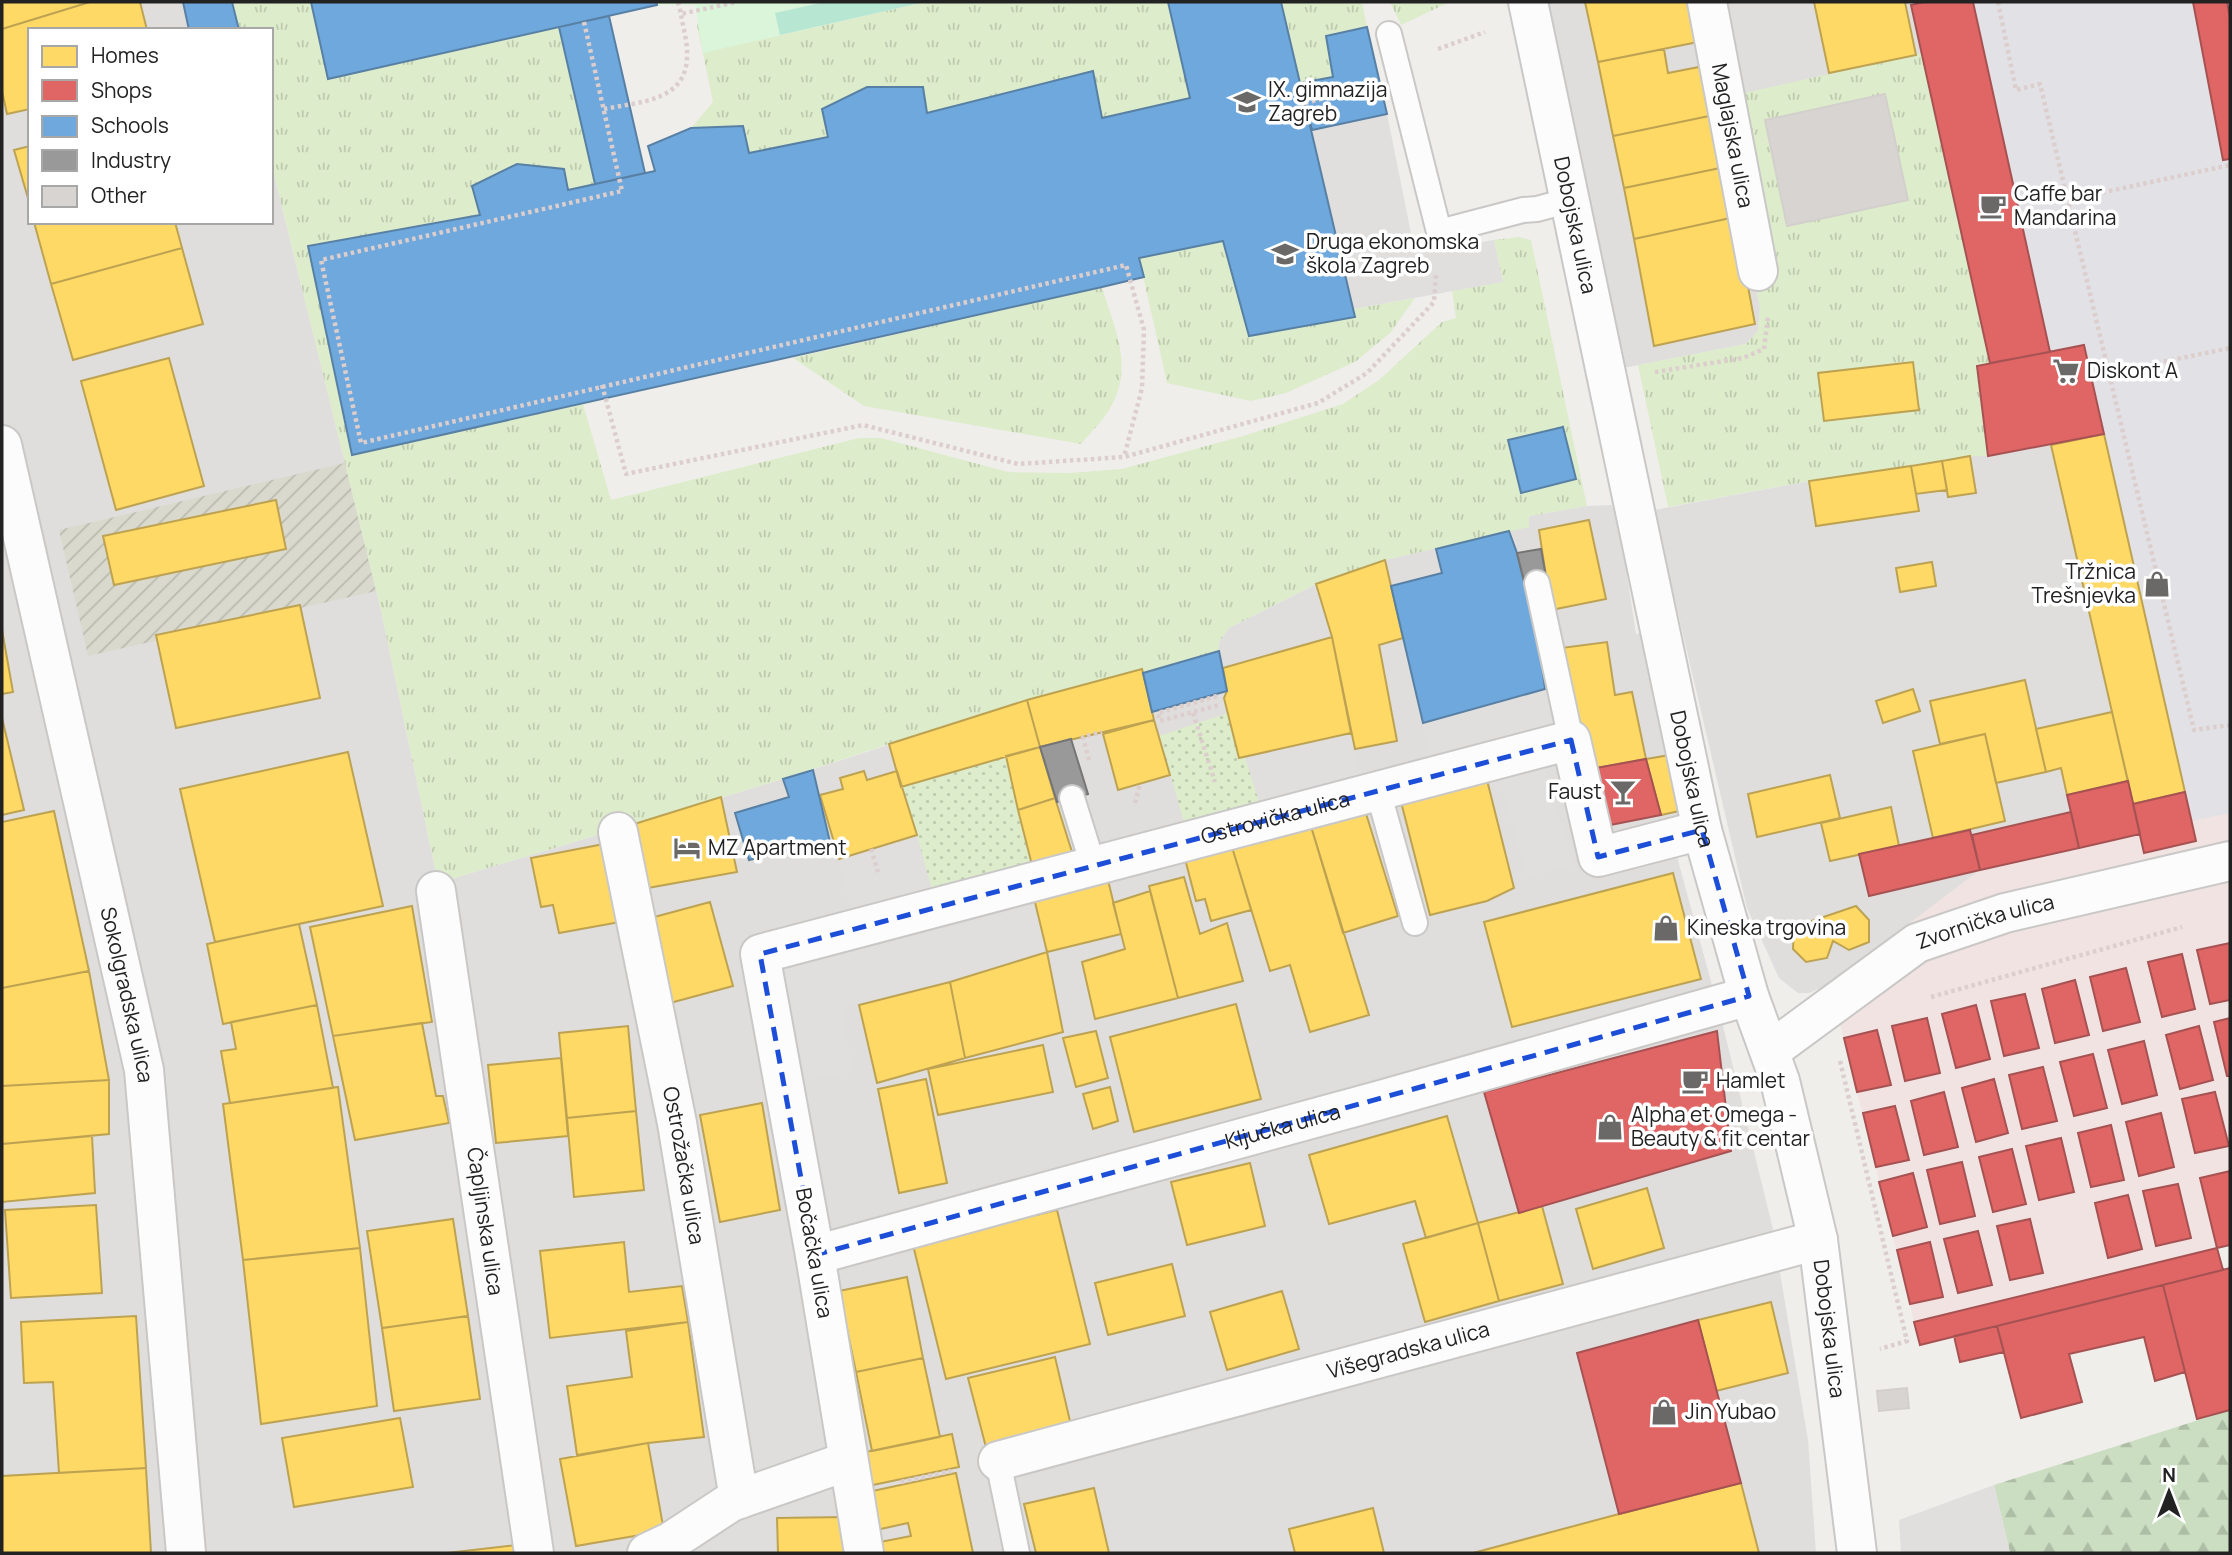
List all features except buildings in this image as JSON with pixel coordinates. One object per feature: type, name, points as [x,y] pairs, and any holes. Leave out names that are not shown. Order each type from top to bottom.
[{"type":"street","name":"Dobojska ulica","points":[[1528,2],[1702,830],[1749,996],[1780,1081],[1818,1240],[1857,1553]]},
{"type":"street","name":"Maglajska ulica","points":[[1707,2],[1758,271]]},
{"type":"street","name":"Sokolgradska ulica","points":[[2,445],[144,1070],[186,1553]]},
{"type":"street","points":[[1571,740],[1598,857],[1702,830]]},
{"type":"street","name":"Ostrovička ulica","points":[[760,954],[1571,740]]},
{"type":"street","name":"Ostrožačka ulica","points":[[618,832],[677,1123],[739,1499]]},
{"type":"street","name":"Zvornička ulica","points":[[1770,1051],[1917,943],[2005,913],[2230,860]]},
{"type":"street","name":"Čapljinska ulica","points":[[436,891],[534,1553]]},
{"type":"street","name":"Bočačka ulica","points":[[760,954],[815,1255],[864,1553]]},
{"type":"street","name":"Ključka ulica","points":[[815,1255],[1749,996]]},
{"type":"street","name":"Višegradska ulica","points":[[998,1461],[1818,1240]]},
{"type":"street","points":[[648,1553],[739,1499],[848,1461]]},
{"type":"lane","points":[[1389,34],[1439,232],[1570,200]]},
{"type":"lane","points":[[1537,583],[1571,740]]},
{"type":"lane","points":[[1378,791],[1415,923]]},
{"type":"lane","points":[[1072,798],[1093,865]]},
{"type":"lane","points":[[998,1461],[1017,1553]]},
{"type":"path","points":[[604,109],[662,98],[681,82],[688,58],[678,2]]},
{"type":"path","points":[[681,14],[736,2]]},
{"type":"path","points":[[1998,2],[2016,90],[2040,84],[2194,730],[2230,724]]},
{"type":"path","points":[[584,22],[622,191],[321,260],[362,443],[1126,265],[1144,330],[1142,388],[1124,457]]},
{"type":"path","points":[[2068,200],[2230,165]]},
{"type":"path","points":[[602,385],[626,474],[863,425],[1017,464],[1124,457],[1318,403],[1367,373],[1434,302],[1439,232]]},
{"type":"path","points":[[1653,373],[1743,358],[1764,349],[1769,316],[1758,271]]},
{"type":"path","points":[[2109,373],[2230,348]]},
{"type":"path","points":[[1217,696],[1158,713],[1160,721],[1219,705]]},
{"type":"path","points":[[1193,713],[1230,830]]},
{"type":"path","points":[[1134,805],[1140,784]]},
{"type":"path","points":[[1926,999],[2191,924]]},
{"type":"path","points":[[1840,1059],[1907,1341],[1876,1350]]},
{"type":"highlighted area","points":[[1571,740],[1598,857],[1702,830],[1749,996],[815,1255],[760,954]]},
{"type":"shaded area","points":[[2,2],[232,2],[238,28],[28,28],[28,224],[273,224],[273,170],[381,610],[438,883],[783,779],[1027,700],[1219,651],[1219,642],[1229,628],[1316,584],[1385,560],[1529,526],[1529,516],[1587,506],[1612,505],[1624,556],[1636,634],[1646,632],[1684,810],[1676,853],[1722,1022],[1772,1225],[1808,1440],[1816,1553],[2,1553]]},
{"type":"shaded area","points":[[1546,2],[1911,2],[1922,53],[1717,114],[1760,307],[1758,331],[1746,344],[1618,369]]},
{"type":"shaded area","name":"Tržnica Trešnjevka","points":[[1911,2],[2230,2],[2230,1171],[2200,1178],[2223,1270],[1920,1345],[1830,984],[1980,870],[2140,834],[2051,445],[1988,456],[1977,366],[1990,363]]},
{"type":"shaded area","points":[[1973,2],[2230,2],[2230,813],[2192,821],[2084,346],[2050,352]]},
{"type":"shaded area","points":[[1387,114],[1415,253],[1494,240],[1503,282],[1353,309],[1312,130]]},
{"type":"shaded area","points":[[2051,445],[2140,834],[1980,870],[1830,984],[1809,993],[1798,993],[1779,978],[1747,908],[1654,510],[1809,481]]},
{"type":"shaded area","points":[[345,463],[376,591],[88,656],[59,530]]},
{"type":"shaded area","points":[[1545,689],[1553,724],[1429,755],[1423,723]]},
{"type":"shaded area","points":[[1351,733],[1359,775],[1259,801],[1245,757]]},
{"type":"shaded area","points":[[1543,762],[1573,866],[1526,876],[1498,770]]},
{"type":"shaded area","points":[[917,835],[932,890],[851,909],[839,859]]},
{"type":"shaded area","points":[[1034,898],[1047,952],[950,982],[841,1007],[853,1071],[806,1081],[780,968]]},
{"type":"shaded area","points":[[1994,1485],[2010,1553],[1901,1553],[1899,1520]]},
{"type":"green space","points":[[232,2],[311,2],[329,79],[559,27],[595,184],[568,190],[564,169],[517,164],[473,186],[480,215],[308,246],[352,455],[583,404],[611,500],[859,438],[881,438],[1008,472],[1069,473],[1122,469],[1243,436],[1343,404],[1379,380],[1442,322],[1456,318],[1452,291],[1503,282],[1494,240],[1519,237],[1531,240],[1587,506],[1529,516],[1529,527],[1385,560],[1316,584],[1229,628],[1219,642],[1219,651],[1143,673],[1141,669],[968,718],[783,779],[438,883],[381,610],[273,170],[273,28],[238,28]]},
{"type":"green space","points":[[311,2],[925,2],[703,53],[695,5],[657,5],[328,79]]},
{"type":"green space","points":[[825,2],[925,2],[780,35],[775,13]]},
{"type":"green space","points":[[925,2],[1168,2],[1190,98],[1102,118],[1093,71],[927,113],[867,87],[822,109],[828,137],[749,153],[743,126],[691,128],[713,102],[697,25],[700,17],[781,35]]},
{"type":"green space","points":[[1281,2],[1362,2],[1367,27],[1326,36],[1333,77],[1300,83]]},
{"type":"green space","points":[[1390,2],[1450,2],[1401,25]]},
{"type":"green space","points":[[1922,53],[1990,363],[1977,367],[1988,456],[1970,456],[1809,481],[1668,507],[1638,365],[1746,344],[1758,331],[1760,307],[1717,114],[1736,95]]},
{"type":"green space","points":[[1223,241],[1249,336],[1354,317],[1353,309],[1415,298],[1390,333],[1355,362],[1286,393],[1251,401],[1167,383],[1139,258]]},
{"type":"green space","points":[[1102,287],[1117,334],[1122,364],[1121,379],[1109,410],[1081,444],[864,406],[793,358]]},
{"type":"green space","points":[[1228,713],[1239,758],[1245,757],[1259,801],[1184,822],[1159,736]]},
{"type":"green space","points":[[1006,756],[1032,865],[932,890],[901,787]]},
{"type":"green space","points":[[2230,1410],[2230,1553],[2010,1553],[1994,1485]]},
{"type":"place","name":"IX. gimnazija Zagreb","points":[[1247,102]]},
{"type":"place","name":"Caffe bar Mandarina","points":[[1993,206]]},
{"type":"place","name":"Druga ekonomska škola Zagreb","points":[[1285,254]]},
{"type":"place","name":"Diskont A","points":[[2066,371]]},
{"type":"place","name":"Tržnica Trešnjevka","points":[[2157,584]]},
{"type":"place","name":"Faust","points":[[1623,792]]},
{"type":"place","name":"MZ Apartment","points":[[687,848]]},
{"type":"place","name":"Kineska trgovina","points":[[1666,928]]},
{"type":"place","name":"Hamlet","points":[[1695,1081]]},
{"type":"place","name":"Alpha et Omega - Beauty & fit centar","points":[[1610,1127]]},
{"type":"place","name":"Jin Yubao","points":[[1664,1412]]}]
